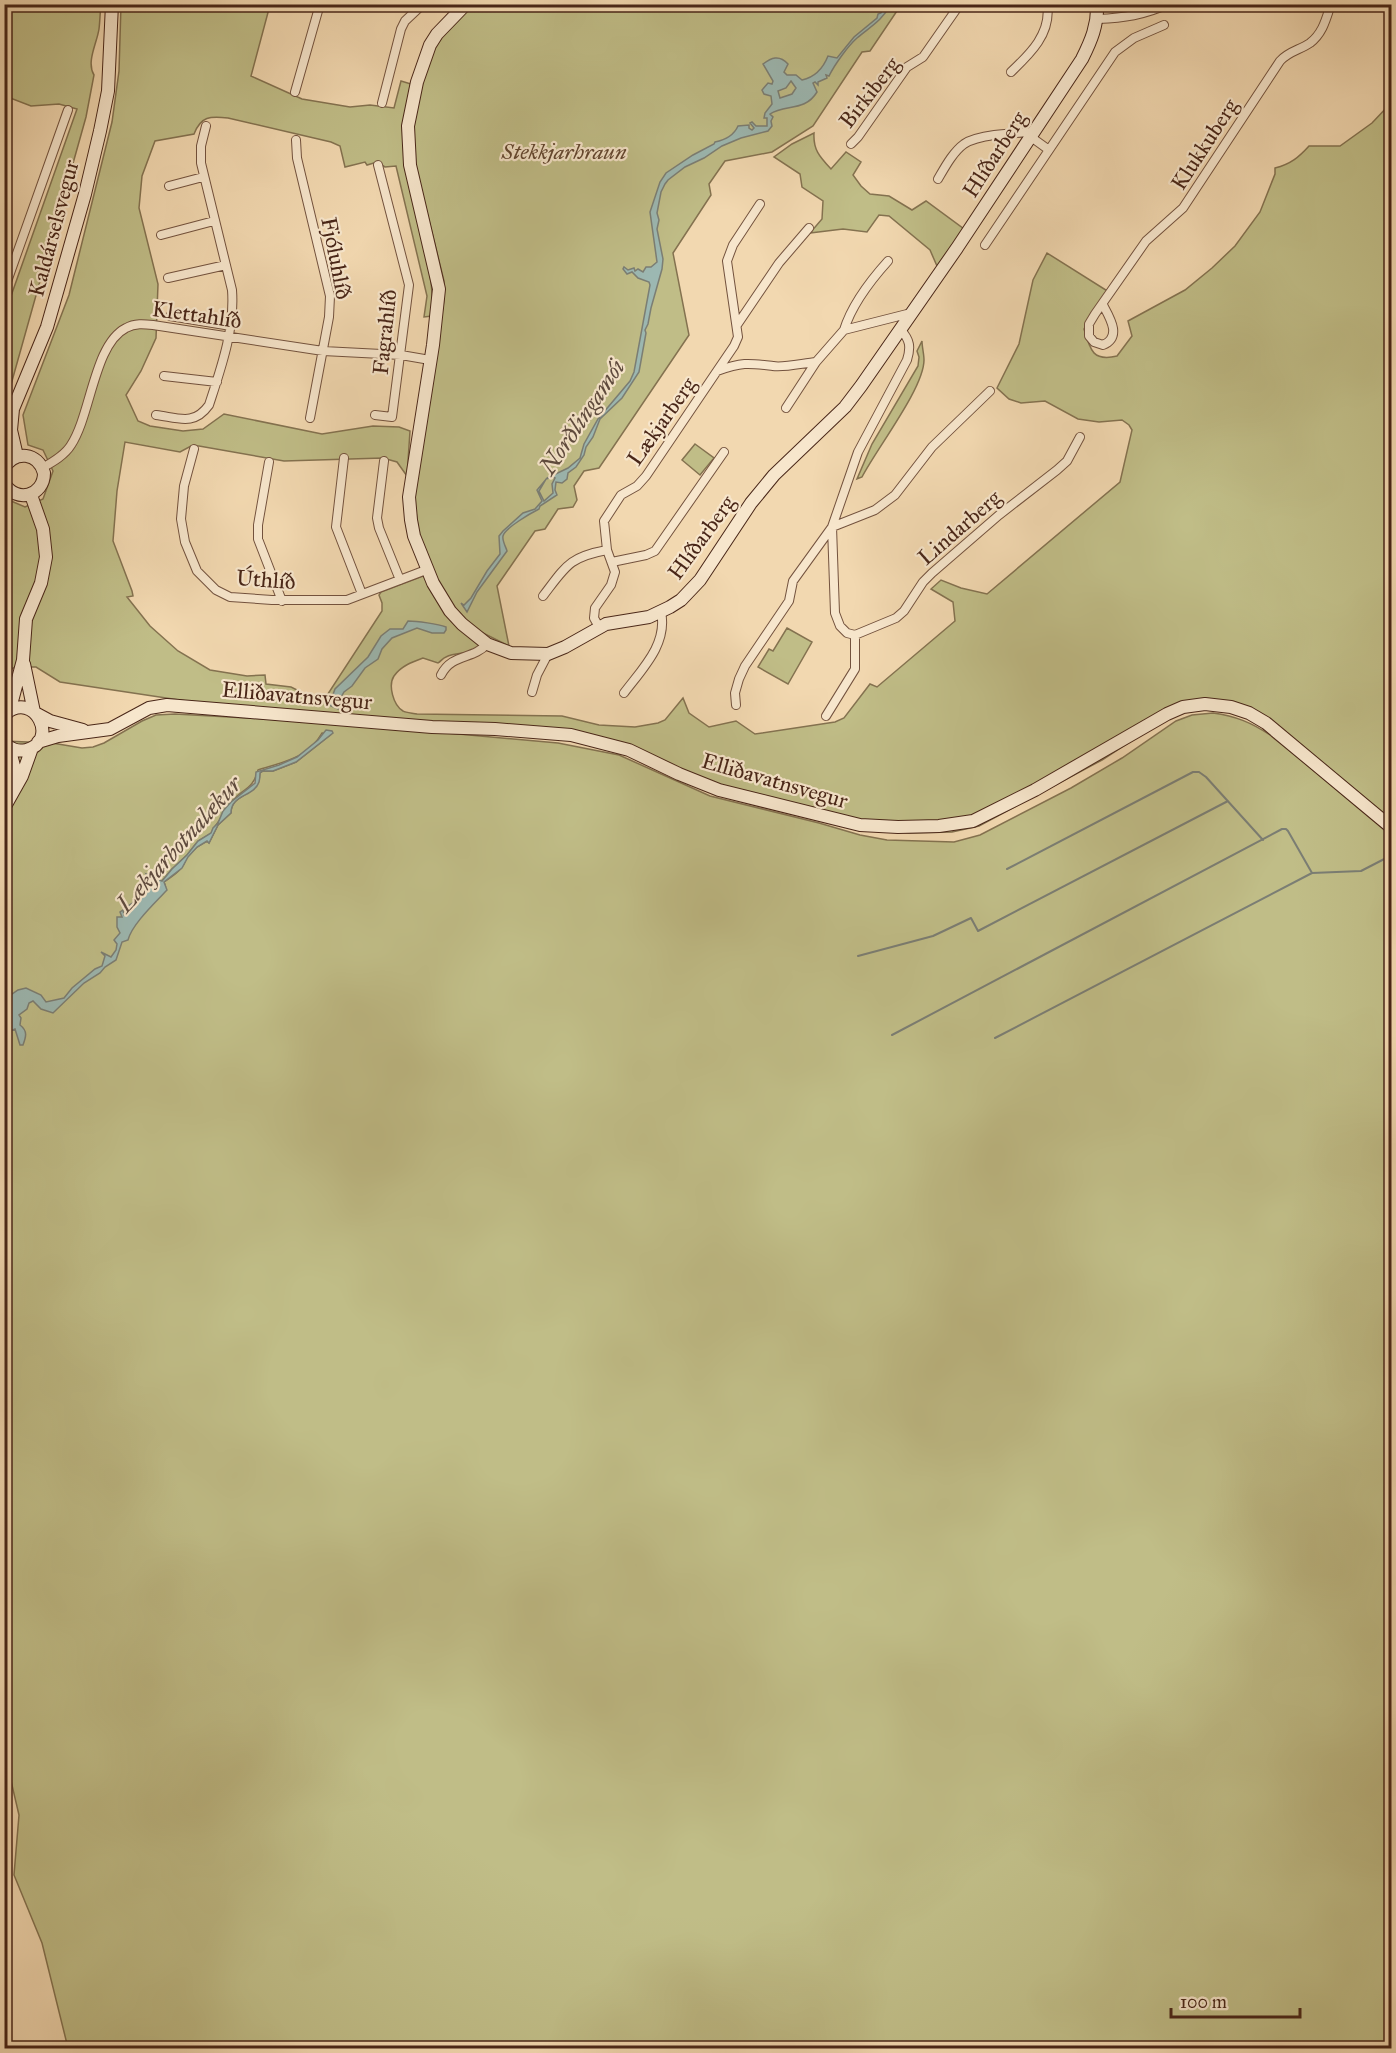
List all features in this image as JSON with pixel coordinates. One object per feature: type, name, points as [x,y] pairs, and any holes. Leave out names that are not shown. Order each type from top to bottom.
[{"type":"main road","name":"Kaldárselsvegur","points":[[17,456],[11,430],[13,409],[51,316],[100,131],[108,91],[112,4]]},
{"type":"main road","name":"Hlíðarberg","points":[[458,7],[430,45],[417,82],[408,126],[412,176],[439,289],[439,305],[409,497],[411,520],[426,570],[450,611],[462,624],[487,644],[511,653],[548,654],[613,621],[649,617],[661,612],[681,600],[700,580],[768,482],[845,407],[901,330],[1082,59],[1098,19],[1097,4]]},
{"type":"main road","points":[[4,468],[17,456],[32,457],[42,468],[44,478],[36,492],[31,495],[15,494],[4,483]]},
{"type":"main road","points":[[6,713],[12,701],[23,660],[26,619],[41,583],[46,557],[43,529],[31,495]]},
{"type":"main road","points":[[4,808],[41,737],[42,725],[36,713],[23,660]]},
{"type":"main road","name":"Elliðavatnsvegur","points":[[7,745],[23,751],[58,736],[110,729],[148,708],[167,705],[432,727],[549,733],[617,746],[718,790],[860,825],[919,827],[960,824],[973,820],[1035,790],[1167,714],[1192,705],[1223,705],[1249,713],[1275,730],[1392,828]]},
{"type":"main road","name":"Elliðavatnsvegur","points":[[6,713],[20,707],[26,708],[50,721],[90,731]]},
{"type":"main road","points":[[7,745],[14,766],[13,793]]},
{"type":"street","points":[[295,92],[320,4]]},
{"type":"street","points":[[382,104],[401,29],[405,21],[423,4]]},
{"type":"street","name":"Birkiberg","points":[[850,144],[858,137],[907,67],[923,57],[960,4]]},
{"type":"street","points":[[1011,72],[1022,63],[1045,32],[1047,4]]},
{"type":"street","points":[[1098,19],[1125,18],[1150,13],[1168,4]]},
{"type":"street","name":"Klukkuberg","points":[[1103,304],[1146,241],[1183,208],[1280,61],[1286,54],[1308,44],[1318,35],[1331,4]]},
{"type":"street","points":[[985,245],[1115,52],[1134,38],[1164,25]]},
{"type":"street","points":[[4,290],[68,110]]},
{"type":"street","points":[[156,415],[196,418],[210,405],[231,326],[234,306],[232,290],[201,163],[201,146],[206,126]]},
{"type":"street","points":[[938,179],[956,153],[967,142],[1006,134],[1033,135],[1049,150]]},
{"type":"street","name":"Fjóluhlíð","points":[[296,140],[297,158],[330,296],[329,317],[310,418]]},
{"type":"street","name":"Fagrahlíð","points":[[375,415],[392,417],[409,285],[378,165]]},
{"type":"street","points":[[169,186],[203,177]]},
{"type":"street","name":"Lækjarberg","points":[[612,562],[607,550],[604,521],[613,505],[621,495],[637,486],[646,476],[735,346],[738,337],[728,261],[733,245],[760,204]]},
{"type":"street","points":[[161,235],[214,221]]},
{"type":"street","name":"Lækjarberg","points":[[737,325],[779,263],[809,228]]},
{"type":"street","points":[[786,408],[816,362],[844,330],[855,306],[873,278],[888,261]]},
{"type":"street","points":[[168,278],[226,265]]},
{"type":"street","points":[[844,330],[911,313]]},
{"type":"street","points":[[170,316],[231,326]]},
{"type":"street","name":"Klettahlíð","points":[[42,468],[63,454],[71,445],[111,341],[120,331],[133,325],[143,324],[323,351],[430,360]]},
{"type":"street","points":[[736,705],[735,693],[739,679],[789,601],[793,581],[832,527],[858,452],[907,360],[910,350],[908,338],[901,330]]},
{"type":"street","name":"Lækjarberg","points":[[717,371],[751,363],[775,367],[816,362]]},
{"type":"street","points":[[164,376],[217,382]]},
{"type":"street","points":[[832,527],[875,510],[895,495],[932,447],[990,391]]},
{"type":"street","name":"Lindarberg","points":[[855,635],[896,618],[904,611],[923,582],[932,573],[999,515],[1067,461],[1080,437]]},
{"type":"street","name":"Úthlíð","points":[[194,449],[184,486],[181,519],[185,542],[196,571],[216,590],[230,597],[282,601],[347,600],[426,570]]},
{"type":"street","points":[[599,627],[594,618],[595,608],[614,579],[615,572],[612,562],[655,551],[724,452]]},
{"type":"street","points":[[344,458],[336,527],[362,594]]},
{"type":"street","points":[[384,461],[377,518],[400,580]]},
{"type":"street","points":[[268,462],[258,525],[258,539],[282,601]]},
{"type":"street","points":[[826,716],[855,669],[855,635],[847,633],[840,626],[835,613],[832,527]]},
{"type":"street","points":[[543,596],[568,565],[577,558],[607,550]]},
{"type":"street","points":[[624,693],[660,640],[663,625],[661,612]]},
{"type":"street","points":[[441,675],[445,667],[453,661],[475,654],[487,644]]},
{"type":"street","points":[[532,692],[537,675],[548,654]]},
{"type":"green space","points":[[5,5],[101,5],[99,29],[91,64],[94,75],[86,117],[5,406],[5,313],[77,109],[59,104],[31,106],[5,96]]},
{"type":"green space","name":"Stekkjarhraun","points":[[121,5],[270,5],[251,76],[302,99],[350,107],[370,105],[394,108],[401,81],[411,84],[406,122],[407,160],[410,185],[429,267],[432,316],[424,317],[427,296],[396,166],[385,167],[377,162],[367,165],[365,162],[345,167],[340,146],[331,142],[216,117],[203,120],[194,134],[155,141],[142,176],[139,208],[158,284],[156,338],[141,371],[126,395],[138,421],[150,426],[183,431],[203,429],[224,414],[322,434],[373,426],[399,427],[410,431],[407,476],[397,462],[383,458],[284,461],[199,446],[191,446],[180,452],[125,442],[117,491],[113,541],[132,591],[133,596],[127,597],[150,626],[178,651],[210,670],[247,676],[265,675],[266,684],[291,687],[317,700],[324,700],[382,611],[379,595],[381,592],[432,574],[419,535],[414,496],[444,300],[444,281],[413,156],[412,124],[415,104],[429,59],[446,31],[472,5],[901,5],[870,51],[862,52],[813,126],[772,152],[725,161],[709,184],[711,195],[673,253],[689,335],[599,468],[584,471],[574,486],[577,500],[573,507],[558,509],[545,529],[535,531],[497,586],[509,646],[483,633],[477,642],[480,645],[473,651],[451,655],[438,663],[423,658],[403,667],[394,676],[391,684],[394,700],[404,712],[417,714],[562,716],[599,725],[635,727],[665,720],[683,698],[689,713],[709,727],[736,721],[755,734],[835,722],[844,718],[870,684],[877,687],[955,621],[953,602],[931,589],[941,580],[961,588],[987,594],[1120,482],[1132,430],[1129,425],[1122,420],[1099,422],[1078,419],[1045,401],[1021,403],[1009,399],[997,388],[1019,344],[1033,280],[1047,253],[1109,292],[1093,311],[1084,329],[1094,353],[1103,357],[1117,356],[1132,336],[1128,321],[1185,290],[1235,246],[1260,212],[1275,174],[1275,168],[1294,160],[1309,146],[1340,146],[1372,123],[1391,103],[1391,823],[1267,722],[1250,712],[1224,705],[1198,705],[1174,713],[1102,760],[979,826],[952,832],[909,833],[871,829],[732,793],[703,784],[625,747],[512,729],[476,728],[206,704],[60,682],[36,667],[15,667],[5,673],[4,498],[25,507],[43,499],[53,471],[43,450],[28,445],[23,415],[69,295],[112,122],[119,71]]},
{"type":"green space","points":[[814,133],[818,153],[831,169],[846,152],[861,162],[853,175],[870,194],[889,196],[912,210],[926,201],[964,229],[937,266],[930,250],[889,216],[879,215],[867,232],[843,229],[810,233],[822,219],[823,201],[802,187],[800,174],[774,157],[792,144]]},
{"type":"green space","points":[[922,341],[924,360],[916,386],[862,477],[857,479],[872,444],[918,366],[917,351]]},
{"type":"green space","points":[[695,444],[714,458],[700,475],[682,460]]},
{"type":"green space","points":[[787,628],[812,642],[788,684],[758,667],[769,649],[773,651]]},
{"type":"green space","points":[[1213,713],[1229,716],[1270,735],[1391,833],[1391,2048],[68,2048],[42,1943],[14,1875],[19,1815],[4,1751],[4,741],[93,747],[156,715],[175,714],[338,723],[558,743],[619,755],[710,796],[860,835],[887,840],[954,842],[980,835],[1071,788],[1122,758],[1176,721],[1192,715]],"holes":[[[322,733],[330,735],[296,762],[273,771],[260,773],[257,785],[234,804],[231,813],[218,825],[209,843],[207,841],[197,847],[186,858],[181,869],[164,882],[165,885],[157,880],[162,881],[198,841],[212,833],[230,804],[254,781],[258,770],[302,754]]]},
{"type":"water","points":[[884,4],[890,5],[880,19],[850,46],[829,76],[826,75],[827,78],[818,82],[818,85],[813,83],[817,92],[807,102],[770,114],[773,117],[772,126],[768,131],[722,146],[685,167],[665,184],[657,213],[659,220],[657,229],[663,259],[662,269],[645,330],[639,372],[622,398],[600,419],[584,455],[576,467],[568,473],[567,479],[562,483],[556,482],[557,495],[505,533],[503,540],[507,551],[477,592],[467,612],[461,603],[464,605],[471,598],[500,554],[499,536],[523,513],[535,509],[542,501],[537,490],[546,480],[539,491],[544,501],[553,493],[552,484],[555,478],[546,479],[568,468],[580,458],[584,444],[598,419],[630,381],[634,372],[650,285],[649,282],[638,278],[632,272],[627,274],[623,269],[624,267],[628,270],[634,268],[635,271],[638,269],[643,272],[646,267],[651,267],[657,262],[650,212],[660,182],[666,173],[715,142],[729,137],[738,126],[749,125],[752,130],[754,128],[750,123],[752,122],[756,126],[767,126],[767,118],[764,118],[772,104],[771,96],[764,94],[762,90],[773,81],[763,64],[772,59],[781,59],[788,64],[784,72],[787,75],[796,75],[802,80],[807,79],[819,71],[828,56],[837,58],[854,37],[881,13]],"holes":[[[791,81],[796,88],[792,94],[780,98],[778,91],[786,88]]]},
{"type":"water","points":[[408,621],[438,625],[446,627],[446,630],[444,633],[432,633],[417,628],[392,638],[382,649],[378,659],[365,668],[352,686],[344,692],[338,709],[329,705],[335,689],[368,657],[381,636],[390,629],[403,629]]},
{"type":"water","points":[[326,730],[333,733],[296,762],[273,771],[260,773],[256,787],[235,802],[231,813],[218,825],[209,843],[207,841],[197,847],[182,868],[164,882],[167,890],[139,920],[128,940],[122,942],[116,960],[84,983],[53,1013],[41,1009],[33,1001],[29,1003],[27,1009],[19,1015],[20,1025],[26,1034],[23,1045],[20,1045],[15,1029],[5,1033],[5,999],[18,990],[26,988],[41,995],[46,1002],[64,998],[72,988],[102,966],[105,956],[101,952],[111,957],[116,950],[117,944],[114,940],[120,933],[117,927],[117,917],[122,917],[120,912],[123,910],[124,915],[127,915],[126,907],[133,903],[141,891],[140,888],[149,880],[146,874],[162,881],[198,841],[211,833],[223,811],[231,802],[255,783],[256,772],[297,757],[318,740]]},
{"type":"waterway","points":[[1007,869],[1193,772],[1199,772],[1206,777],[1263,840]]},
{"type":"waterway","points":[[858,956],[933,936],[971,918],[978,931],[1228,801]]},
{"type":"waterway","points":[[892,1035],[1282,829],[1288,831],[1312,873]]},
{"type":"waterway","points":[[995,1038],[1312,873],[1361,871],[1392,855]]},
{"type":"water label","name":"Norðlingamói","points":[[582,417]]},
{"type":"water label","name":"Lækjarbotnalækur","points":[[179,844]]}]
